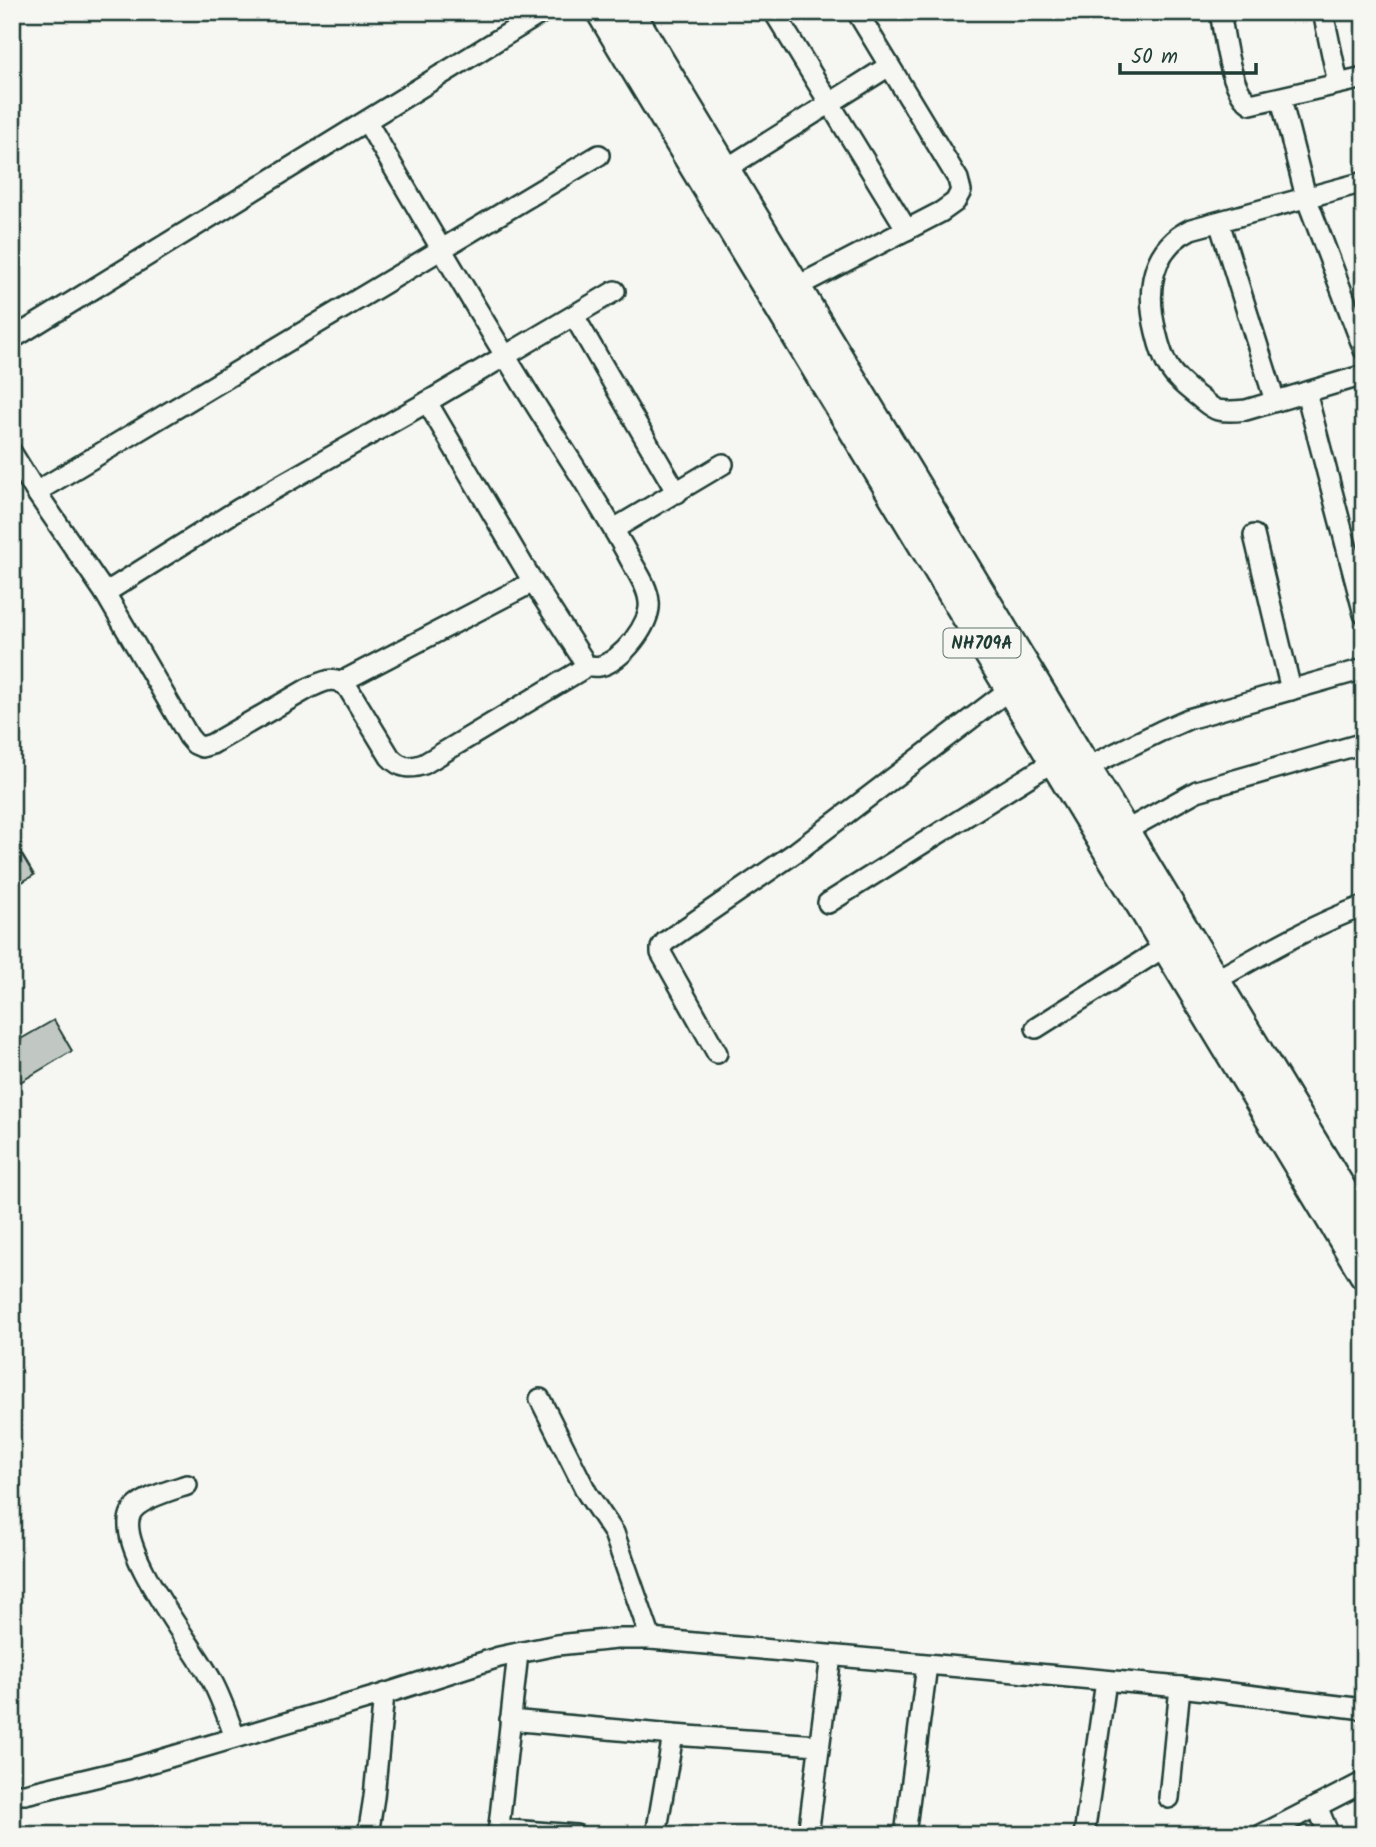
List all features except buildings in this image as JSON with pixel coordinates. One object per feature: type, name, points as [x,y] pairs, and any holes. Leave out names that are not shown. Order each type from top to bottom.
[{"type":"highway","name":"NH709A","points":[[601,12],[1010,690],[1069,769],[1125,831],[1364,1226]]},
{"type":"highway","name":"NH709A","points":[[629,12],[794,288],[1069,769],[1166,946],[1364,1274]]},
{"type":"street","points":[[12,339],[543,12]]},
{"type":"street","points":[[774,12],[906,230]]},
{"type":"street","points":[[794,288],[955,202],[961,191],[958,179],[857,12]]},
{"type":"street","points":[[1220,12],[1231,67],[1242,98],[1251,104],[1364,78]]},
{"type":"street","points":[[1323,12],[1338,83]]},
{"type":"street","points":[[724,170],[889,66]]},
{"type":"street","points":[[1281,99],[1306,197],[1364,350]]},
{"type":"street","points":[[367,122],[505,357],[614,529],[645,587],[650,604],[649,612],[634,640],[619,656],[599,667],[584,665]]},
{"type":"street","points":[[36,492],[599,155]]},
{"type":"street","points":[[1364,182],[1180,234],[1157,265],[1151,280],[1151,302],[1160,351],[1177,379],[1212,408],[1231,412],[1245,410],[1364,375]]},
{"type":"street","points":[[1219,222],[1275,401]]},
{"type":"street","points":[[105,593],[239,509],[615,291]]},
{"type":"street","points":[[574,316],[677,492]]},
{"type":"street","points":[[1306,392],[1364,614]]},
{"type":"street","points":[[427,402],[584,665]]},
{"type":"street","points":[[12,453],[105,593],[189,737],[202,747],[212,744],[317,684],[335,680],[348,688],[390,757],[399,765],[412,768],[424,764],[580,670],[584,665]]},
{"type":"street","points":[[614,529],[723,464]]},
{"type":"street","points":[[1254,535],[1291,690]]},
{"type":"street","points":[[341,682],[533,582]]},
{"type":"street","points":[[828,903],[1069,769],[1188,719],[1364,669]]},
{"type":"street","points":[[717,1053],[661,953],[665,942],[796,852],[1010,690]]},
{"type":"street","points":[[1125,831],[1204,788],[1364,743]]},
{"type":"street","points":[[1216,980],[1321,924],[1364,906]]},
{"type":"street","points":[[1036,1028],[1166,946]]},
{"type":"street","points":[[540,1399],[587,1493],[614,1533],[651,1639]]},
{"type":"street","points":[[187,1485],[135,1506],[129,1518],[130,1538],[150,1583],[213,1682],[235,1737]]},
{"type":"street","points":[[12,1794],[25,1794],[129,1769],[518,1653],[556,1645],[616,1639],[651,1639],[1180,1687],[1364,1709]]},
{"type":"street","points":[[518,1653],[498,1832],[576,1835]]},
{"type":"street","points":[[807,1835],[831,1656]]},
{"type":"street","points":[[905,1835],[927,1665]]},
{"type":"street","points":[[1084,1835],[1106,1681]]},
{"type":"street","points":[[1169,1798],[1180,1687]]},
{"type":"street","points":[[368,1835],[384,1694]]},
{"type":"street","points":[[510,1720],[818,1745]]},
{"type":"street","points":[[656,1835],[673,1735]]},
{"type":"street","points":[[1261,1835],[1364,1782]]},
{"type":"street","points":[[1317,1806],[1329,1835]]}]
